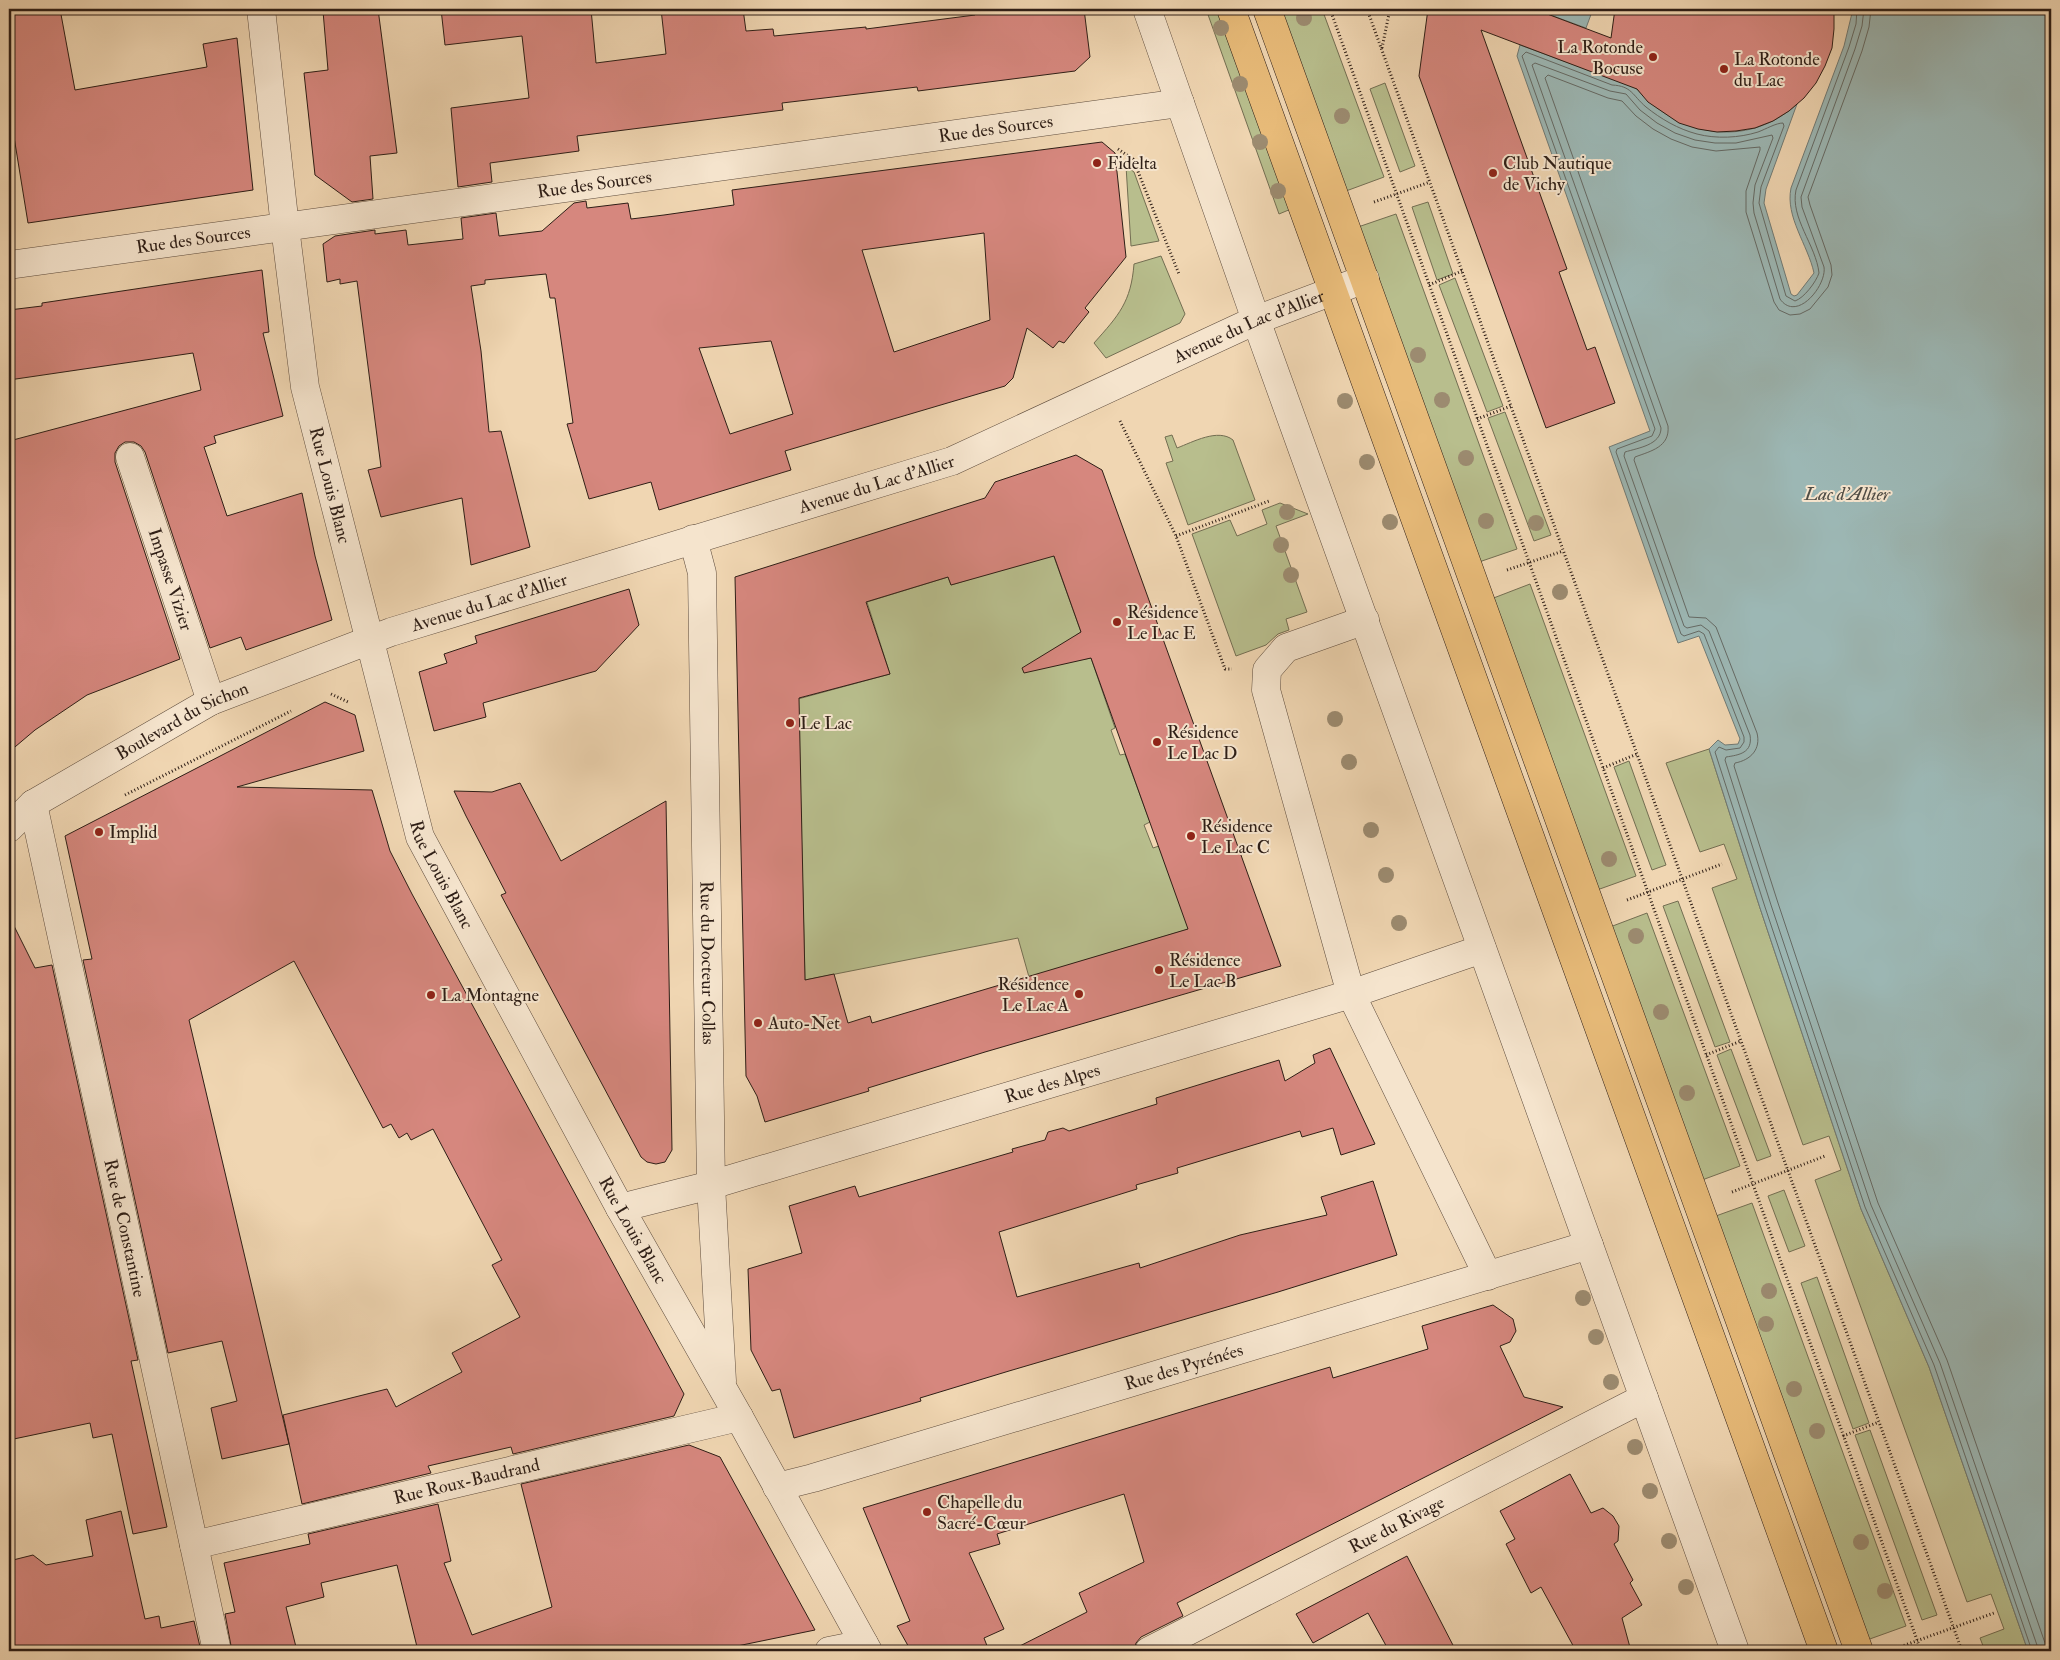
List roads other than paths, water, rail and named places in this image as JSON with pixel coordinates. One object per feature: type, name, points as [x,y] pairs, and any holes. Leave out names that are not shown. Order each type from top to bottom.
[{"type":"main road","points":[[1231,9],[1824,1651]]},
{"type":"main road","points":[[1267,9],[1859,1651]]},
{"type":"street","name":"Rue Louis Blanc","points":[[261,9],[305,387],[420,837],[620,1208],[739,1417],[866,1648]]},
{"type":"street","points":[[1147,9],[1256,320],[1735,1651]]},
{"type":"street","name":"Rue des Sources","points":[[9,265],[1180,103]]},
{"type":"street","name":"Avenue du Lac d'Allier","points":[[369,642],[392,632],[952,461],[1256,320],[1365,279]]},
{"type":"street","name":"Impasse Vizier","points":[[130,457],[211,700]]},
{"type":"street","name":"Rue du Docteur Collas","points":[[693,539],[702,572],[711,1185],[722,1388]]},
{"type":"street","points":[[1365,620],[1286,648],[1267,670],[1266,690],[1351,994],[1488,1276]]},
{"type":"street","name":"Boulevard du Sichon","points":[[9,828],[33,804],[211,700],[369,642]]},
{"type":"street","name":"Rue de Constantine","points":[[33,804],[217,1651]]},
{"type":"street","name":"Rue des Alpes","points":[[620,1208],[711,1185],[1351,994],[1482,950]]},
{"type":"street","name":"Rue des Pyrénées","points":[[777,1487],[813,1478],[1589,1245]]},
{"type":"street","name":"Rue du Rivage","points":[[1149,1651],[1644,1398]]},
{"type":"street","name":"Rue Roux-Baudrand","points":[[194,1545],[739,1417]]},
{"type":"street","points":[[830,1651],[866,1648]]},
{"type":"water","points":[[1534,9],[1593,9],[1586,28]]},
{"type":"water","name":"Lac d'Allier","points":[[1853,9],[2051,9],[2051,1651],[2028,1651],[1929,1367],[1861,1209],[1760,908],[1709,749],[1718,740],[1725,745],[1738,744],[1740,739],[1699,636],[1678,643],[1609,447],[1650,431],[1517,56],[1520,45],[1635,87],[1652,104],[1671,117],[1691,126],[1713,131],[1734,132],[1756,128],[1777,118],[1797,104],[1766,189],[1764,203],[1791,294],[1794,296],[1797,295],[1814,273],[1791,210],[1791,188],[1844,46]]},
{"type":"place","name":"La Rotonde Bocuse","points":[[1653,57]]},
{"type":"place","name":"La Rotonde du Lac","points":[[1724,69]]},
{"type":"place","name":"Fidelta","points":[[1097,163]]},
{"type":"place","name":"Club Nautique de Vichy","points":[[1493,173]]},
{"type":"place","name":"Résidence Le Lac E","points":[[1117,622]]},
{"type":"place","name":"Le Lac","points":[[790,723]]},
{"type":"place","name":"Résidence Le Lac D","points":[[1157,742]]},
{"type":"place","name":"Implid","points":[[99,832]]},
{"type":"place","name":"Résidence Le Lac C","points":[[1191,836]]},
{"type":"place","name":"Résidence Le Lac B","points":[[1159,970]]},
{"type":"place","name":"Résidence Le Lac A","points":[[1079,994]]},
{"type":"place","name":"La Montagne","points":[[431,995]]},
{"type":"place","name":"Auto-Net","points":[[758,1023]]},
{"type":"place","name":"Chapelle du Sacré-Cœur","points":[[927,1512]]}]
